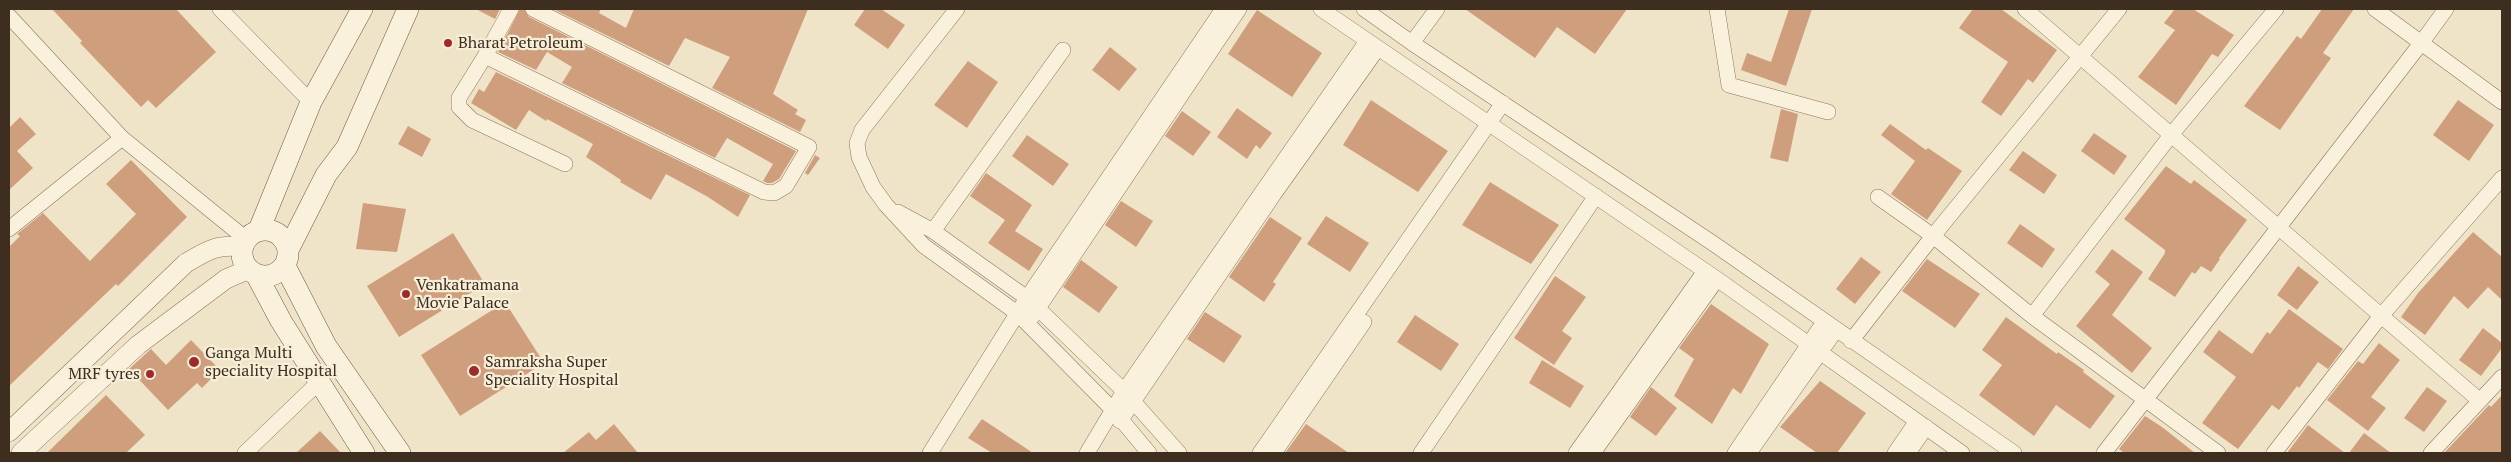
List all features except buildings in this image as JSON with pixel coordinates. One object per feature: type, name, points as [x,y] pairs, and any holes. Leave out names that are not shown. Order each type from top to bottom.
[{"type":"main road","points":[[362,9],[311,102],[249,239],[244,263],[252,272],[281,322],[364,453]]},
{"type":"main road","points":[[252,272],[272,275],[286,258],[326,174],[347,147],[408,9]]},
{"type":"main road","points":[[249,239],[275,231],[286,242],[286,258],[326,346],[400,453]]},
{"type":"street","points":[[220,9],[311,102]]},
{"type":"street","points":[[511,9],[459,98],[459,107],[472,120],[565,164]]},
{"type":"street","points":[[485,56],[764,192],[774,193],[786,186],[809,147],[534,9]]},
{"type":"street","points":[[957,9],[862,130],[857,143],[859,157],[873,187],[886,205],[924,246],[1022,318],[1117,416],[1149,453]]},
{"type":"street","points":[[930,453],[1022,318],[1027,298],[1223,9]]},
{"type":"street","points":[[1022,318],[1038,309],[1239,9]]},
{"type":"street","points":[[1322,9],[1711,275],[1962,453]]},
{"type":"street","points":[[1364,9],[1714,244],[2014,453]]},
{"type":"street","points":[[1412,43],[1437,9]]},
{"type":"street","points":[[1717,9],[1729,85],[1828,112]]},
{"type":"street","points":[[2025,9],[2078,57],[2280,227],[2380,317],[2478,400]]},
{"type":"street","points":[[1851,340],[1933,236],[2119,9]]},
{"type":"street","points":[[2032,316],[2171,135],[2276,9]]},
{"type":"street","points":[[2375,9],[2502,102]]},
{"type":"street","points":[[2104,453],[2280,227],[2446,9]]},
{"type":"street","points":[[9,16],[122,138],[249,239]]},
{"type":"street","points":[[1087,453],[1117,416],[1128,396],[1372,44]]},
{"type":"street","points":[[934,232],[1063,50]]},
{"type":"street","points":[[1260,453],[1508,106]]},
{"type":"street","points":[[1274,453],[1494,126]]},
{"type":"street","points":[[9,229],[122,138]]},
{"type":"street","points":[[2274,453],[2380,317],[2502,178]]},
{"type":"street","points":[[1878,197],[1933,236],[2032,316],[2218,453]]},
{"type":"street","points":[[1421,453],[1599,198]]},
{"type":"street","points":[[1433,453],[1599,198]]},
{"type":"street","points":[[886,205],[934,232],[1027,298],[1128,396],[1179,453]]},
{"type":"street","points":[[9,432],[186,263],[208,250],[249,239]]},
{"type":"street","points":[[21,453],[138,346],[212,288],[226,279],[252,272]]},
{"type":"street","points":[[1576,453],[1711,275]]},
{"type":"street","points":[[1593,453],[1711,275]]},
{"type":"street","points":[[1749,453],[1830,326]]},
{"type":"street","points":[[1735,453],[1815,348]]},
{"type":"street","points":[[2431,453],[2502,376]]},
{"type":"street","points":[[245,453],[319,382]]},
{"type":"street","points":[[1896,453],[1921,424]]},
{"type":"street","points":[[1908,453],[1921,424]]},
{"type":"place","name":"Bharat Petroleum","points":[[448,43]]},
{"type":"place","name":"Venkatramana Movie Palace","points":[[406,294]]},
{"type":"place","name":"Ganga Multi speciality Hospital","points":[[194,362]]},
{"type":"place","name":"Samraksha Super Speciality Hospital","points":[[474,371]]},
{"type":"place","name":"MRF tyres","points":[[150,374]]}]
